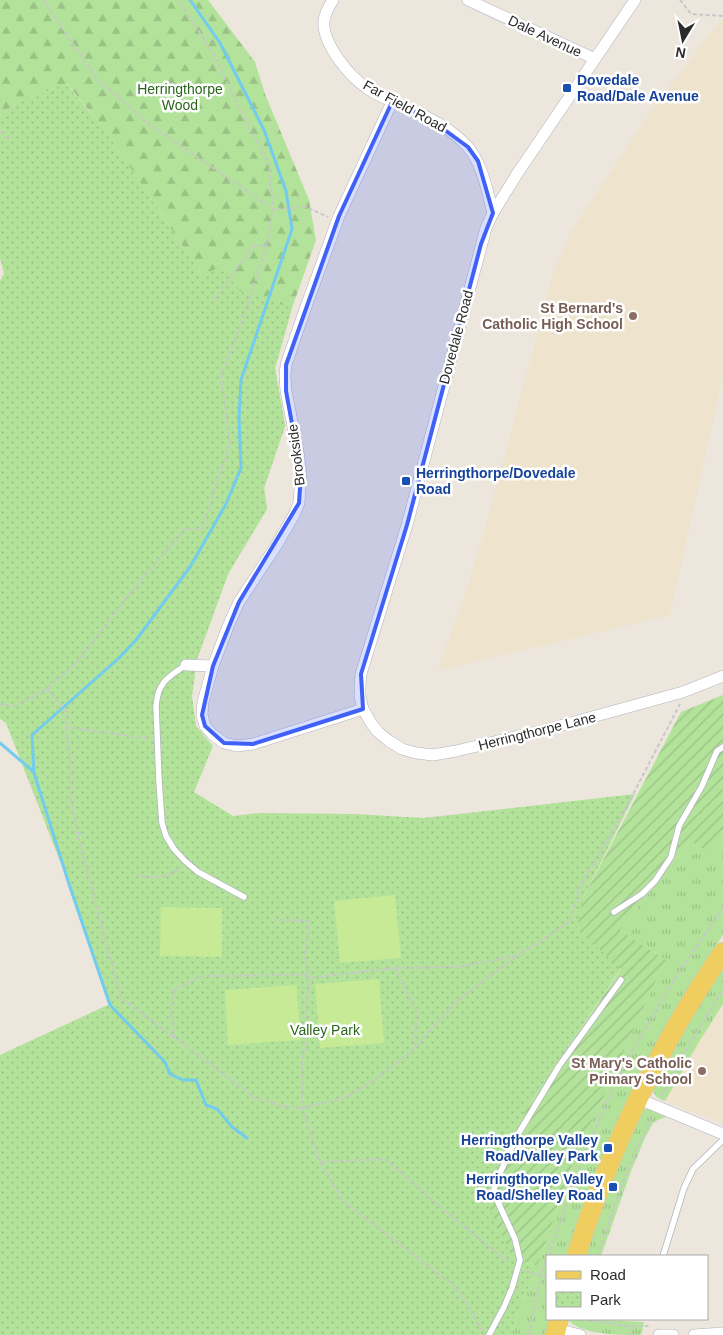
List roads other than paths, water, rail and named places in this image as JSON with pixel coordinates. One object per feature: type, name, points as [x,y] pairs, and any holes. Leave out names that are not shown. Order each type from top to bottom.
[{"type":"main road","points":[[576,1255],[597,1192],[626,1124],[656,1062],[723,952]]},
{"type":"street","name":"Far Field Road","points":[[333,0],[324,21],[326,36],[347,70],[368,88],[392,102],[428,117],[455,135],[468,147],[478,161],[493,213]]},
{"type":"street","name":"Dale Avenue","points":[[468,0],[595,59]]},
{"type":"street","name":"Dovedale Road","points":[[364,710],[360,692],[362,674],[406,525],[486,228],[517,174],[636,0]]},
{"type":"street","name":"Brookside","points":[[364,710],[253,744],[237,746],[224,743],[212,734],[205,726],[202,715],[203,702],[213,666],[238,602],[276,546],[294,515],[299,502],[301,473],[286,391],[286,364],[337,221],[392,102]]},
{"type":"street","points":[[186,665],[213,666]]},
{"type":"street","points":[[721,677],[723,667]]},
{"type":"street","name":"Herringthorpe Lane","points":[[364,710],[378,732],[389,741],[402,749],[432,755],[545,730],[683,692],[721,677]]},
{"type":"street","points":[[639,1099],[722,1134]]},
{"type":"street","points":[[557,1328],[580,1335]]},
{"type":"street","points":[[694,1335],[723,1333]]},
{"type":"street","points":[[660,1335],[673,1335]]},
{"type":"lane","points":[[186,665],[168,677],[157,694],[157,740],[162,823],[166,836],[174,850],[185,861],[198,872],[244,897]]},
{"type":"lane","points":[[614,912],[642,894],[655,881],[671,857],[680,826],[702,786],[717,751],[723,747]]},
{"type":"lane","points":[[490,1335],[512,1288],[520,1260],[515,1239],[496,1200],[495,1184],[517,1136],[555,1074],[620,980]]},
{"type":"lane","points":[[663,1255],[688,1177],[722,1134]]},
{"type":"waterway","points":[[190,0],[220,43],[264,130],[286,191],[292,229],[241,380],[239,418],[241,468],[226,504],[190,567],[136,640],[119,658],[32,735],[34,773],[110,1005],[165,1062],[170,1074],[183,1080],[196,1080],[206,1105],[217,1109],[232,1127],[247,1138]]},
{"type":"waterway","points":[[0,743],[34,772]]},
{"type":"place","name":"Dovedale Road/Dale Avenue","points":[[567,88]]},
{"type":"place","name":"St Bernard's Catholic High School","points":[[633,316]]},
{"type":"place","name":"Herringthorpe/Dovedale Road","points":[[406,481]]},
{"type":"place","name":"St Mary's Catholic Primary School","points":[[702,1071]]},
{"type":"place","name":"Herringthorpe Valley Road/Valley Park","points":[[608,1148]]},
{"type":"place","name":"Herringthorpe Valley Road/Shelley Road","points":[[613,1187]]},
{"type":"park label","name":"Herringthorpe Wood","points":[[180,98]]},
{"type":"park label","name":"Valley Park","points":[[325,1030]]}]
